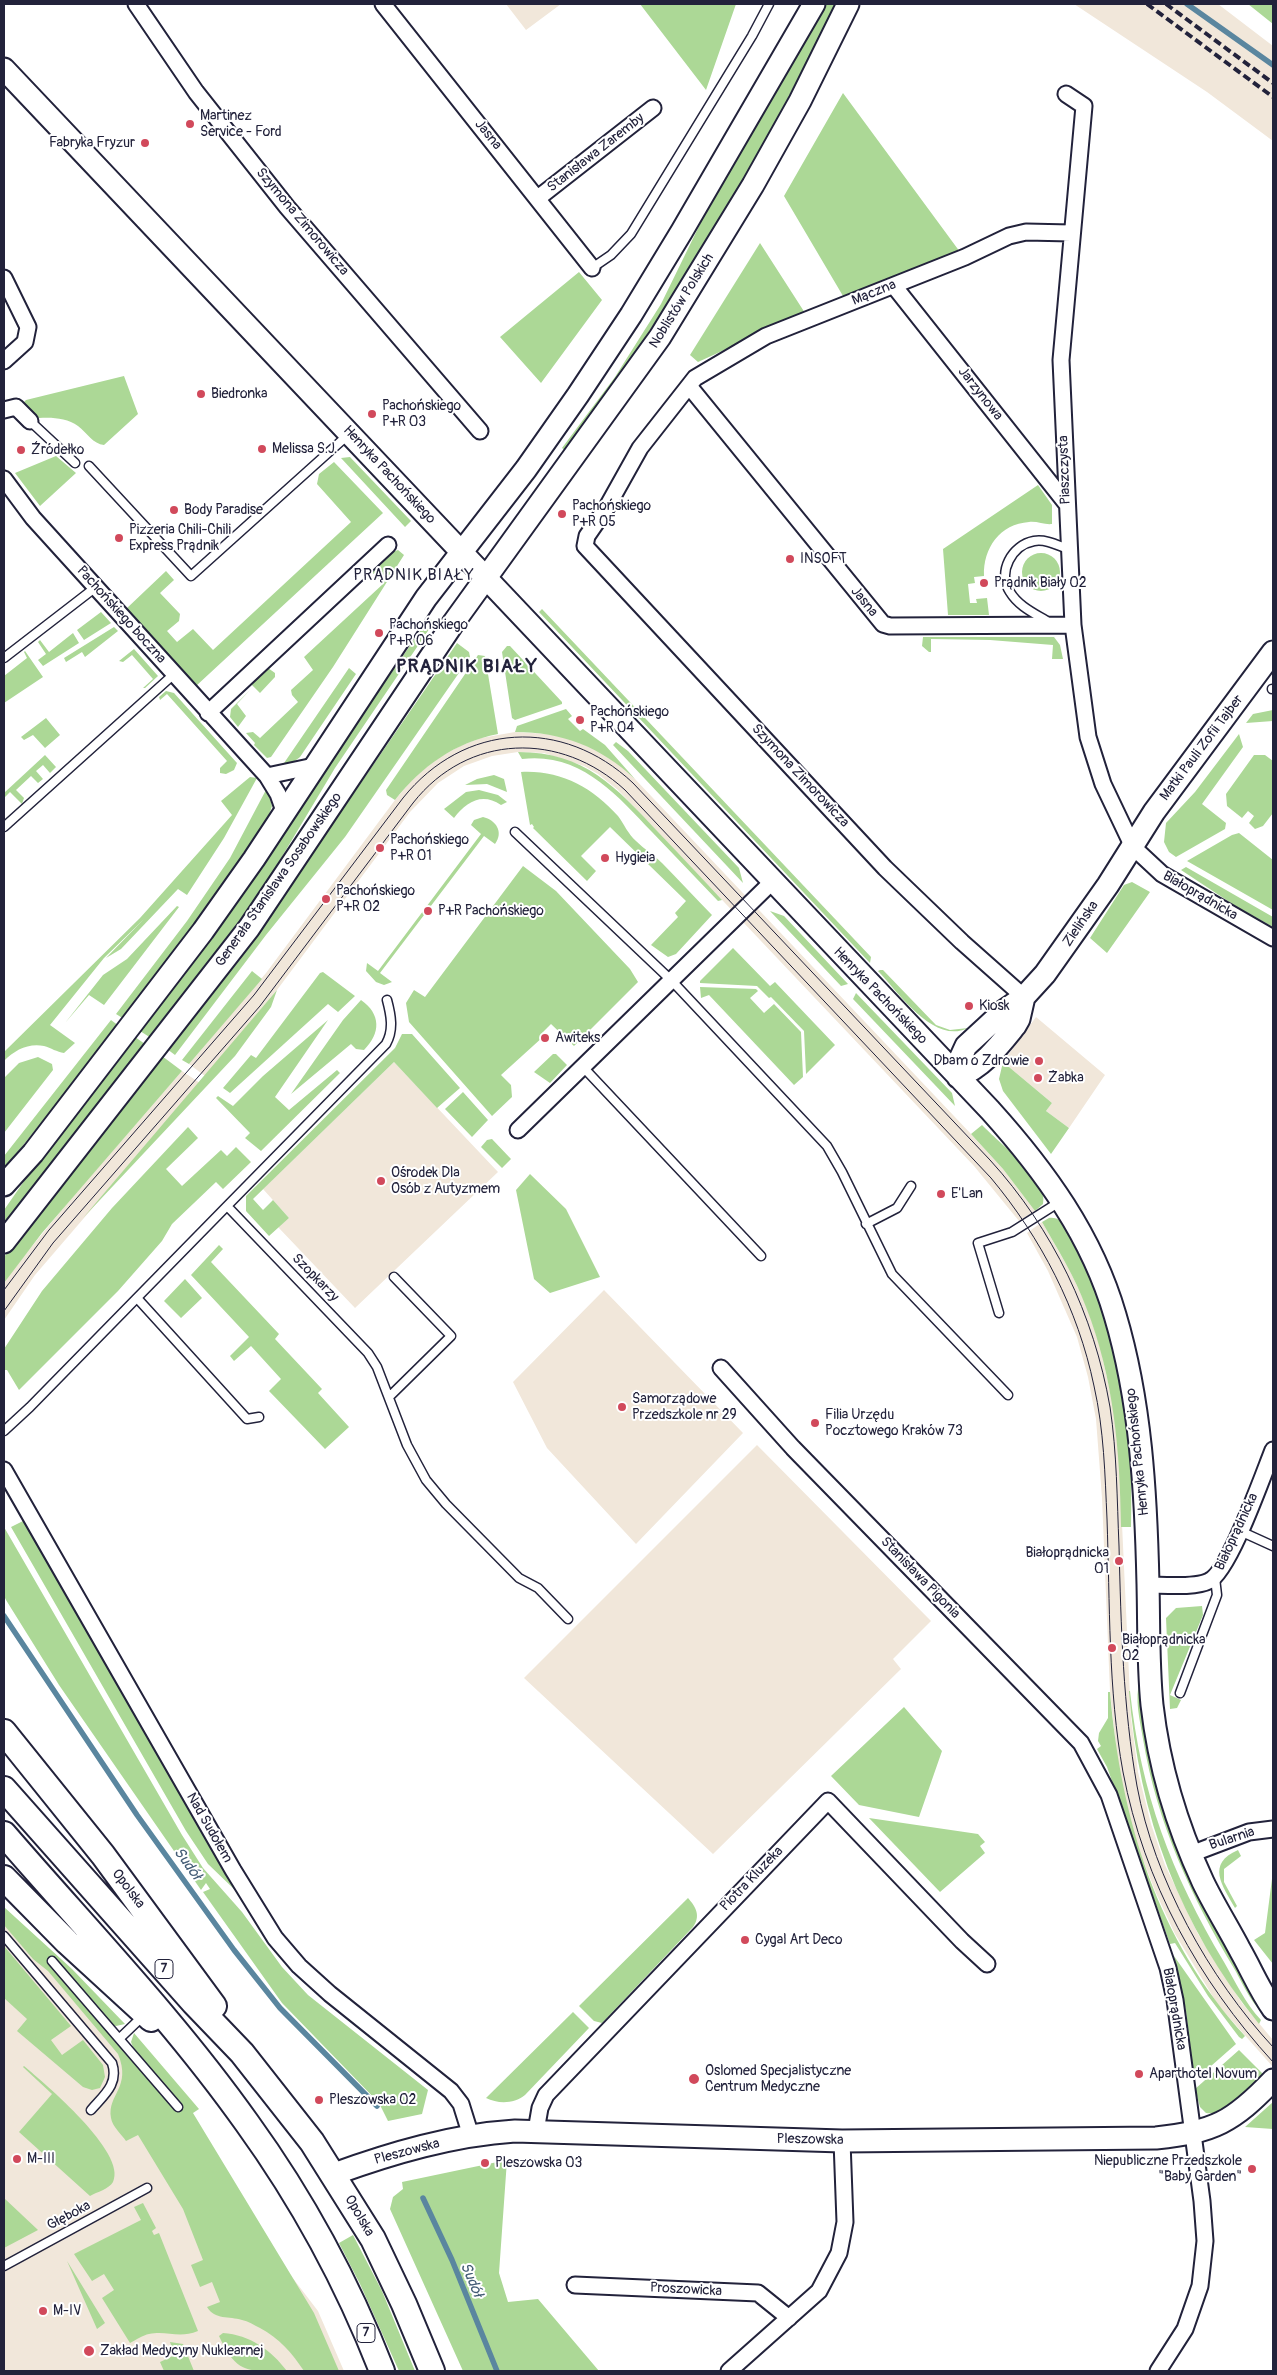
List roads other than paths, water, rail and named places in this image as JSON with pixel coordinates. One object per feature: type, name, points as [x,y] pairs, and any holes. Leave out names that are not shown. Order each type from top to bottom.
[{"type":"main road","name":"Opolska","points":[[4,1732],[103,1856],[176,1953],[209,1999],[242,2053]]},
{"type":"main road","name":"Opolska","points":[[4,1789],[194,2002],[242,2053],[290,2113],[334,2174],[368,2230],[389,2272],[432,2371]]},
{"type":"main road","name":"7","points":[[4,1834],[138,1985],[265,2148],[310,2221],[349,2296],[382,2371]]},
{"type":"main road","points":[[4,1878],[67,1942],[144,2014],[194,2056]]},
{"type":"street","name":"Szymona Zimorowicza","points":[[136,4],[196,92],[286,207],[480,431]]},
{"type":"street","name":"Jasna","points":[[383,4],[592,268]]},
{"type":"street","points":[[4,1185],[33,1153],[178,965],[254,859],[426,598],[526,469],[631,314],[764,93],[814,4]]},
{"type":"street","name":"Noblistów Polskich","points":[[485,578],[660,337],[800,101],[848,4]]},
{"type":"street","name":"Henryka Pachońskiego","points":[[4,69],[958,1077],[1031,1156],[1063,1200],[1102,1278],[1115,1314],[1136,1410],[1148,1585],[1148,1661],[1155,1725],[1172,1799],[1191,1854],[1216,1908],[1241,1950],[1259,1989],[1273,2009]]},
{"type":"street","name":"Piaszczysta","points":[[1066,94],[1084,106],[1061,360],[1068,549],[1073,626],[1090,745],[1103,784],[1133,847]]},
{"type":"street","name":"Stanisława Zaremby","points":[[538,198],[654,108]]},
{"type":"street","name":"Mączna","points":[[585,546],[587,536],[607,506],[640,448],[695,378],[766,336],[965,257],[1017,233],[1071,233]]},
{"type":"street","points":[[4,278],[28,327],[25,342],[4,362]]},
{"type":"street","name":"Jarzynowa","points":[[894,286],[1066,503]]},
{"type":"street","name":"Jasna","points":[[689,386],[883,624],[890,626],[1073,626]]},
{"type":"street","points":[[4,410],[16,407],[30,421]]},
{"type":"street","name":"Pachońskiego boczna","points":[[4,479],[33,518],[267,776],[278,794],[284,812]]},
{"type":"street","points":[[208,713],[388,546]]},
{"type":"street","name":"Szymona Zimorowicza","points":[[585,546],[885,868],[962,942],[1024,997]]},
{"type":"street","name":"Generała Stanisława Sosabowskiego","points":[[4,1242],[249,928],[485,578]]},
{"type":"street","name":"Matki Pauli Zofii Tajber","points":[[1133,847],[1154,812],[1273,652]]},
{"type":"street","points":[[267,776],[314,766]]},
{"type":"street","name":"Zielińska","points":[[958,1077],[960,1059],[966,1046],[1005,1010],[1024,997],[1066,947],[1133,847]]},
{"type":"street","name":"Białoprądnicka","points":[[1133,847],[1162,874],[1273,938]]},
{"type":"street","points":[[518,1130],[773,882]]},
{"type":"street","name":"Stanisława Pigonia","points":[[721,1368],[793,1448],[1082,1743],[1109,1795]]},
{"type":"street","name":"Białoprądnicka","points":[[1148,1585],[1203,1584],[1214,1578],[1225,1564],[1273,1450]]},
{"type":"street","name":"Nad Sudołem","points":[[4,1470],[233,1870],[275,1938],[299,1966],[330,1994],[451,2091],[460,2104],[471,2136]]},
{"type":"street","name":"Białoprądnicka","points":[[1109,1795],[1155,1928],[1172,1984],[1204,2221],[1203,2270],[1195,2302],[1185,2329],[1158,2371]]},
{"type":"street","name":"Piotra Kluzeka","points":[[536,2130],[540,2108],[546,2095],[828,1801],[962,1941],[987,1964]]},
{"type":"street","name":"Bularnia","points":[[1191,1854],[1249,1832],[1273,1829]]},
{"type":"street","name":"Henryka Pachońskiego","points":[[1241,1950],[1273,1986]]},
{"type":"street","name":"Pleszowska","points":[[334,2174],[384,2157],[471,2136],[536,2130],[572,2134],[842,2141],[1141,2139],[1193,2133],[1213,2128],[1232,2117],[1273,2080]]},
{"type":"street","points":[[729,2371],[819,2291],[839,2253],[845,2222],[842,2141]]},
{"type":"street","name":"Proszowicka","points":[[575,2285],[758,2293],[789,2318]]},
{"type":"lane","points":[[592,268],[611,255],[632,234],[752,36],[769,4]]},
{"type":"lane","points":[[30,421],[75,463]]},
{"type":"lane","points":[[89,466],[191,576],[349,433]]},
{"type":"lane","points":[[1055,625],[1017,601],[1009,591],[1005,580],[1006,567],[1018,548],[1035,541],[1053,543],[1068,549]]},
{"type":"lane","points":[[4,658],[96,587]]},
{"type":"lane","points":[[4,827],[173,674]]},
{"type":"lane","points":[[515,832],[672,980],[827,1146],[842,1172],[892,1274],[1008,1394]]},
{"type":"lane","points":[[4,1431],[30,1407],[386,1044],[390,1038],[392,1024],[387,1000]]},
{"type":"lane","points":[[583,1067],[761,1256]]},
{"type":"lane","points":[[866,1224],[897,1208],[911,1186]]},
{"type":"lane","points":[[1000,1313],[978,1243],[1012,1232],[1063,1200]]},
{"type":"lane","name":"Szopkarzy","points":[[227,1206],[343,1324],[368,1353],[377,1367],[407,1445],[426,1480],[446,1504],[519,1578],[538,1588],[568,1619]]},
{"type":"lane","points":[[389,1397],[452,1336],[394,1277]]},
{"type":"lane","points":[[137,1298],[247,1419],[259,1417]]},
{"type":"lane","points":[[1240,1530],[1273,1546]]},
{"type":"lane","points":[[1180,1693],[1217,1595],[1214,1578]]},
{"type":"lane","points":[[4,1936],[112,2063],[115,2071],[113,2084],[91,2110]]},
{"type":"lane","points":[[52,1960],[178,2108]]},
{"type":"lane","points":[[120,2038],[144,2014]]},
{"type":"lane","name":"Głęboka","points":[[4,2266],[147,2188]]},
{"type":"waterway","points":[[1187,4],[1273,65]]},
{"type":"waterway","name":"Sudół","points":[[4,1616],[137,1815],[234,1950],[280,2008],[377,2106]]},
{"type":"waterway","name":"Sudół","points":[[423,2198],[452,2260],[497,2371]]},
{"type":"tram line","points":[[4,1290],[49,1230],[254,995],[403,798],[428,773],[455,754],[484,742],[515,737],[546,739],[576,747],[606,762],[633,783],[990,1160],[1033,1215],[1068,1275],[1093,1339],[1110,1407],[1116,1476],[1126,1696],[1132,1756],[1145,1821],[1156,1856],[1187,1926],[1227,1990],[1249,2020],[1273,2047]]},
{"type":"tram line","points":[[4,1311],[53,1243],[260,1006],[413,803],[435,780],[460,763],[487,753],[516,748],[544,750],[573,757],[600,771],[625,790],[991,1178],[1026,1225],[1055,1276],[1068,1302],[1087,1357],[1100,1419],[1106,1486],[1112,1678],[1118,1741],[1132,1813],[1160,1890],[1178,1928],[1221,1998],[1273,2062]]},
{"type":"railway","points":[[1147,4],[1273,97]]},
{"type":"railway","points":[[1166,4],[1273,83]]},
{"type":"place","name":"Martinez Service - Ford","points":[[190,124]]},
{"type":"place","name":"Fabryka Fryzur","points":[[145,143]]},
{"type":"place","name":"Biedronka","points":[[201,394]]},
{"type":"place","name":"Pachońskiego P+R 03","points":[[372,414]]},
{"type":"place","name":"Melissa S.J.","points":[[262,449]]},
{"type":"place","name":"Źródełko","points":[[21,450]]},
{"type":"place","name":"Body Paradise","points":[[174,510]]},
{"type":"place","name":"Pachońskiego P+R 05","points":[[562,514]]},
{"type":"place","name":"Pizzeria Chili-Chili Express Prądnik","points":[[119,538]]},
{"type":"place","name":"INSOFT","points":[[790,559]]},
{"type":"place","name":"Prądnik Biały 02","points":[[984,583]]},
{"type":"place","name":"Pachońskiego P+R 06","points":[[379,633]]},
{"type":"place","name":"Pachońskiego P+R 04","points":[[580,720]]},
{"type":"place","name":"Pachońskiego P+R 01","points":[[380,848]]},
{"type":"place","name":"Hygieia","points":[[605,858]]},
{"type":"place","name":"Pachońskiego P+R 02","points":[[326,899]]},
{"type":"place","name":"P+R Pachońskiego","points":[[428,911]]},
{"type":"place","name":"Kiosk","points":[[969,1006]]},
{"type":"place","name":"Awiteks","points":[[545,1038]]},
{"type":"place","name":"Dbam o Zdrowie","points":[[1039,1061]]},
{"type":"place","name":"Żabka","points":[[1038,1078]]},
{"type":"place","name":"Ośrodek Dla Osób z Autyzmem","points":[[381,1181]]},
{"type":"place","name":"E'Lan","points":[[941,1194]]},
{"type":"place","name":"Samorządowe Przedszkole nr 29","points":[[622,1407]]},
{"type":"place","name":"Filia Urzędu Pocztowego Kraków 73","points":[[815,1423]]},
{"type":"place","name":"Białoprądnicka 01","points":[[1119,1561]]},
{"type":"place","name":"Białoprądnicka 02","points":[[1112,1648]]},
{"type":"place","name":"Cygal Art Deco","points":[[745,1940]]},
{"type":"place","name":"Aparthotel Novum","points":[[1139,2074]]},
{"type":"place","name":"Oslomed Specjalistyczne Centrum Medyczne","points":[[694,2079]]},
{"type":"place","name":"Pleszowska 02","points":[[319,2100]]},
{"type":"place","name":"M-III","points":[[17,2159]]},
{"type":"place","name":"Pleszowska 03","points":[[485,2163]]},
{"type":"place","name":"Niepubliczne Przedszkole \"Baby Garden\"","points":[[1252,2169]]},
{"type":"place","name":"M-IV","points":[[43,2311]]},
{"type":"place","name":"Zakład Medycyny Nuklearnej","points":[[89,2351]]},
{"type":"district","name":"PRĄDNIK BIAŁY","points":[[414,576]]},
{"type":"district","name":"PRĄDNIK BIAŁY","points":[[467,667]]}]
